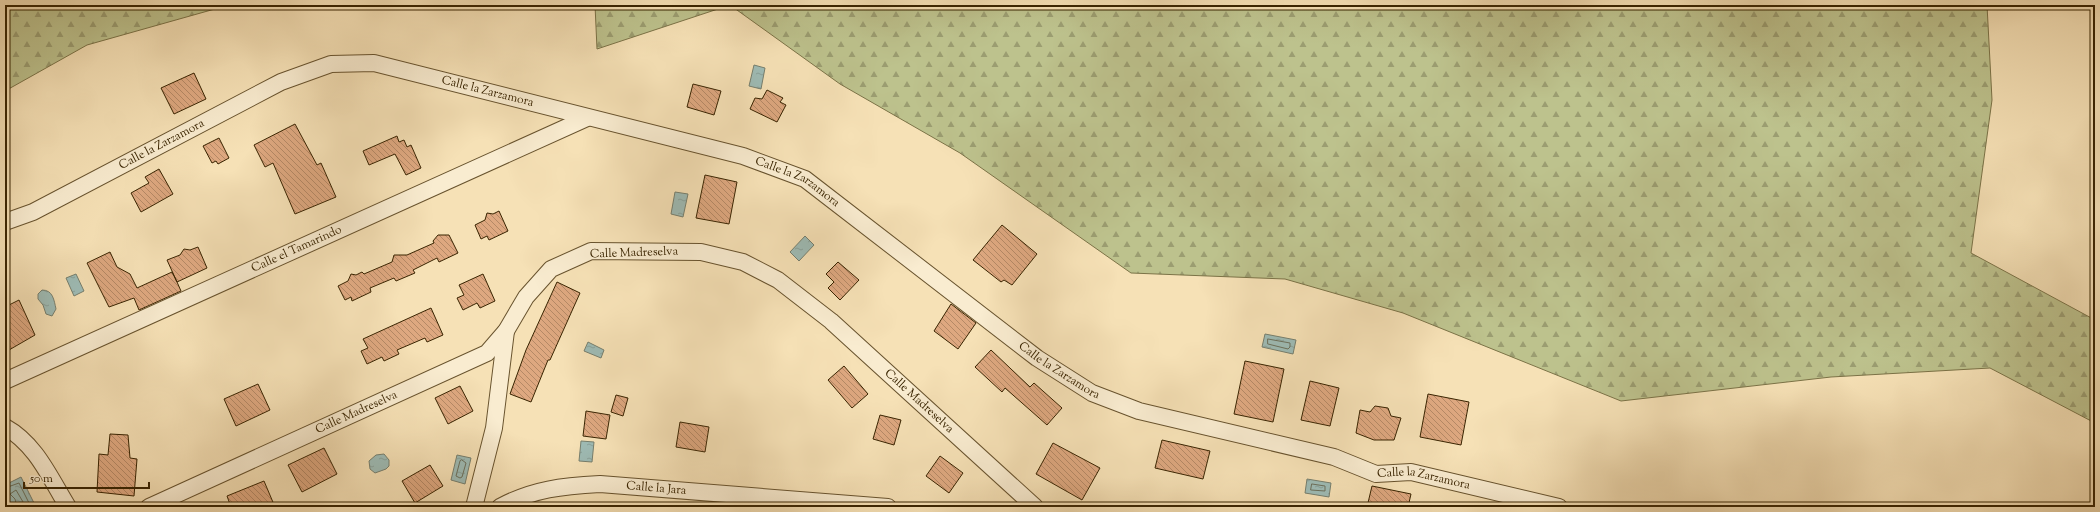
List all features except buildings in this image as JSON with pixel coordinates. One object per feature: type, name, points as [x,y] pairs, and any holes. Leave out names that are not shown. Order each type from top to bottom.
[{"type":"street","name":"Calle la Zarzamora","points":[[5,222],[33,212],[281,82],[331,64],[374,63],[587,118],[743,156],[805,179],[1037,358],[1092,393],[1139,411],[1334,457],[1376,474],[1412,472],[1558,507]]},
{"type":"street","name":"Calle el Tamarindo","points":[[5,381],[587,118]]},
{"type":"street","name":"Calle Madreselva","points":[[149,507],[487,353],[506,331],[526,298],[551,269],[591,251],[701,252],[743,262],[778,280],[831,321],[1035,507]]},
{"type":"street","points":[[474,507],[494,428],[506,331]]},
{"type":"street","points":[[5,427],[16,433],[34,449],[68,507]]},
{"type":"street","name":"Calle la Jara","points":[[500,507],[519,497],[560,486],[600,484],[888,507]]},
{"type":"green space","points":[[5,5],[229,5],[87,45],[5,91]]},
{"type":"green space","points":[[595,5],[730,5],[597,49]]},
{"type":"green space","points":[[730,5],[1987,5],[1992,100],[1971,253],[2095,320],[2095,423],[1990,368],[1831,377],[1621,401],[1403,313],[1285,279],[1131,273],[960,153],[840,84]]},
{"type":"water","points":[[754,65],[765,68],[761,89],[749,86]]},
{"type":"water","points":[[675,192],[688,194],[683,217],[671,214]]},
{"type":"water","points":[[805,236],[814,245],[799,261],[790,252]]},
{"type":"water","points":[[76,274],[84,291],[74,296],[66,278]]},
{"type":"water","points":[[42,290],[49,292],[54,299],[56,309],[52,316],[46,314],[43,305],[38,299],[38,294]]},
{"type":"water","points":[[1265,334],[1296,340],[1293,354],[1262,347]]},
{"type":"water","points":[[588,342],[604,350],[601,358],[584,351]]},
{"type":"water","points":[[581,441],[594,442],[592,462],[579,461]]},
{"type":"water","points":[[384,454],[389,460],[389,466],[386,469],[375,473],[370,469],[369,461],[376,455]]},
{"type":"water","points":[[457,455],[471,458],[465,484],[451,480]]},
{"type":"water","points":[[21,477],[36,507],[8,507],[5,500],[5,485]]},
{"type":"water","points":[[1307,479],[1331,483],[1329,497],[1305,493]]}]
